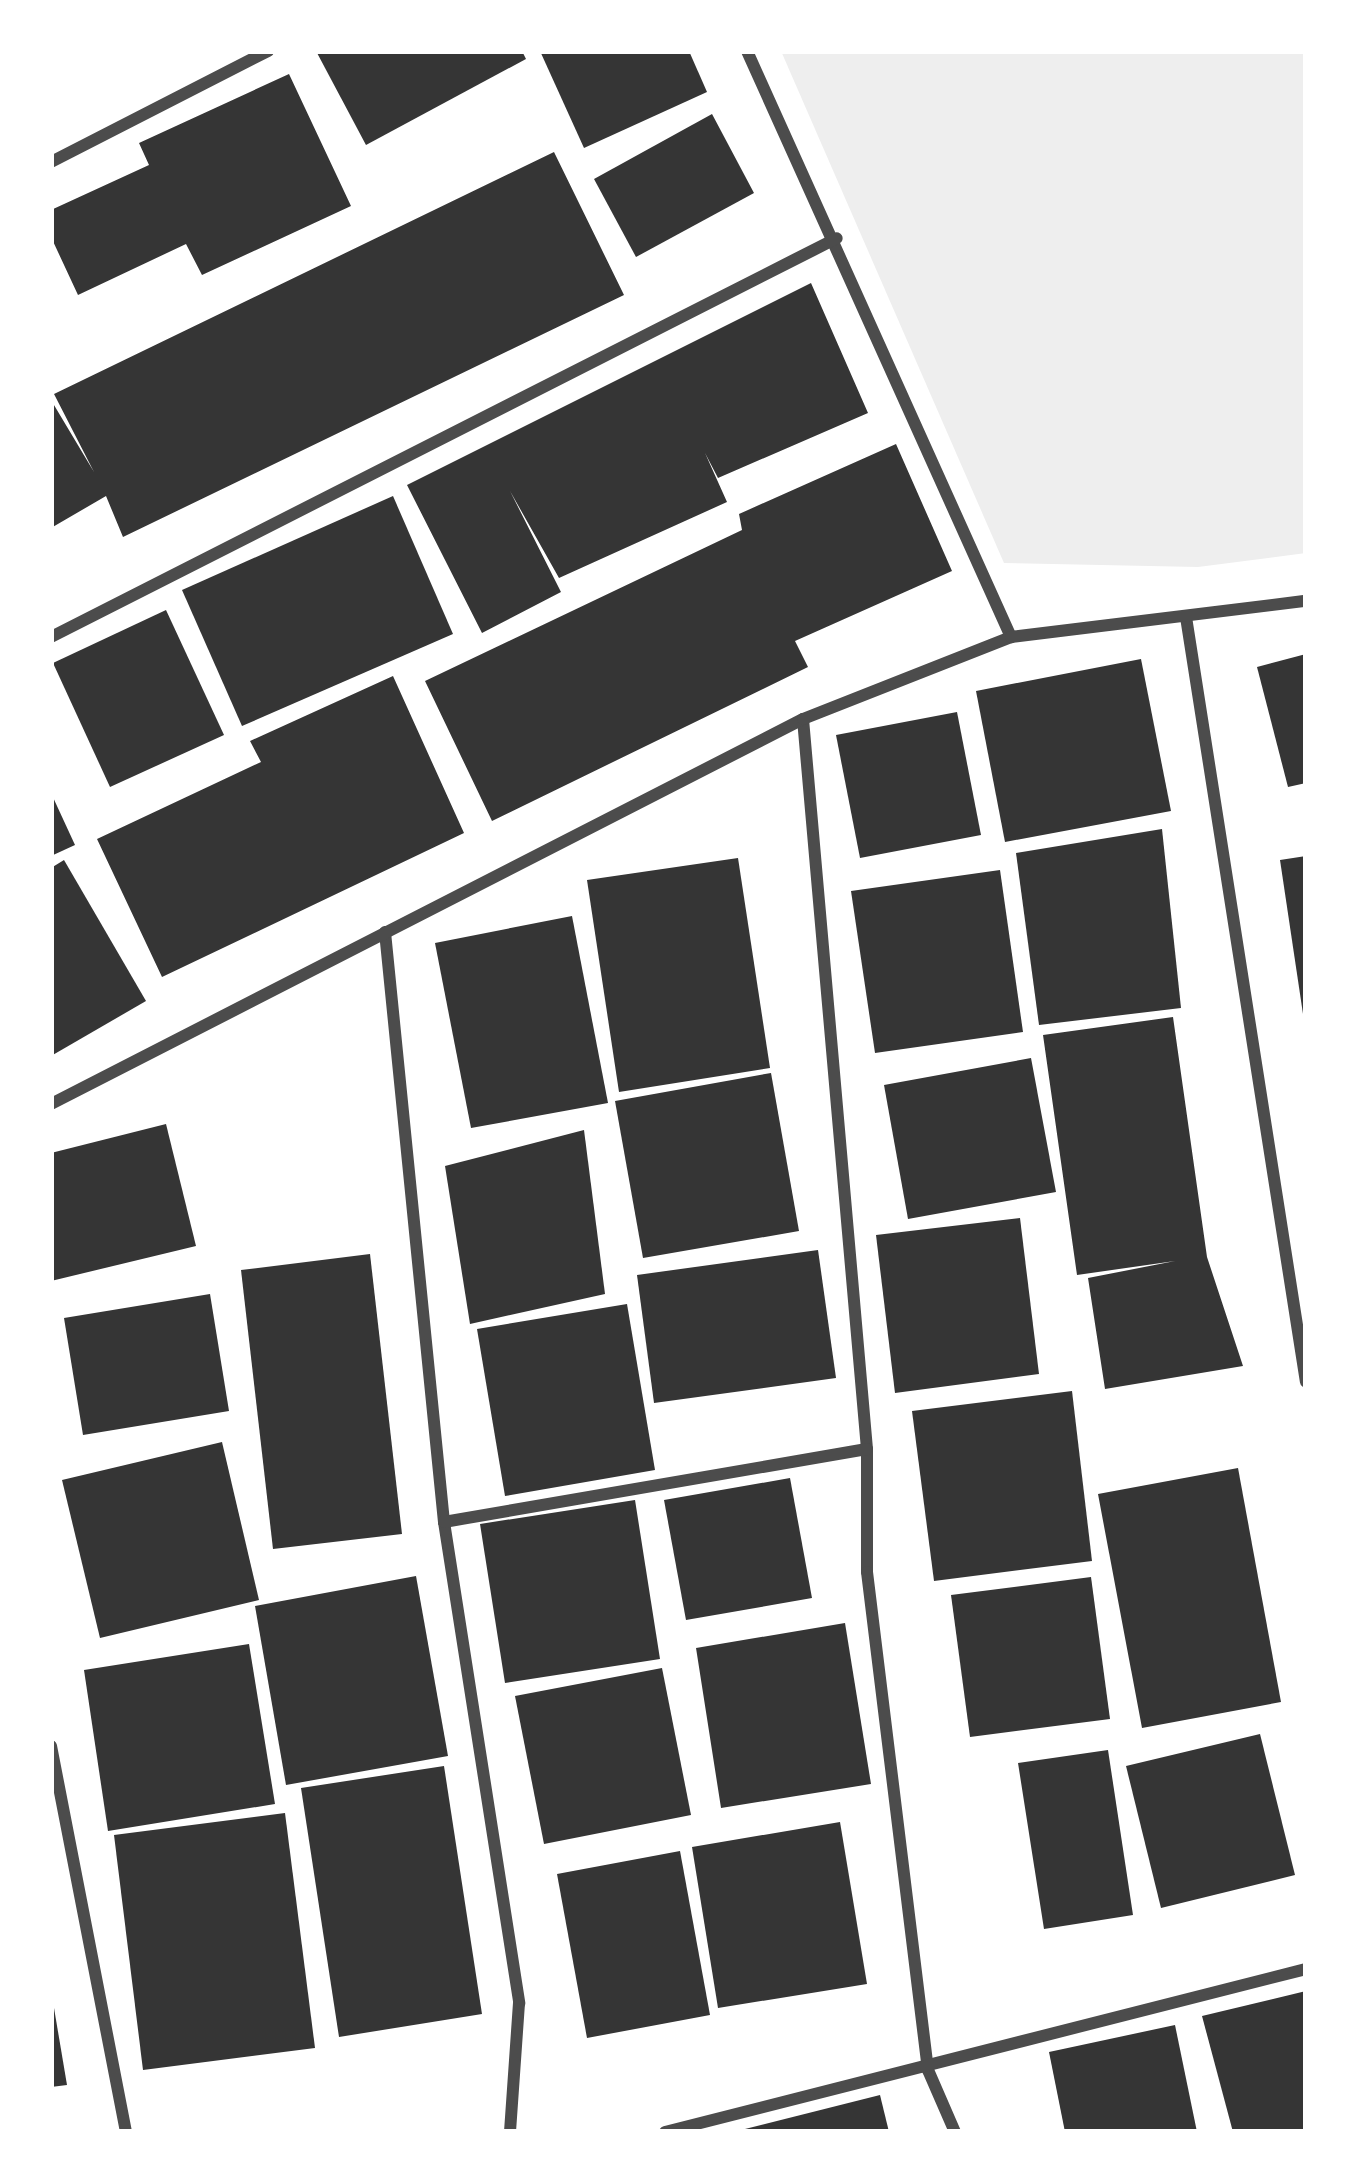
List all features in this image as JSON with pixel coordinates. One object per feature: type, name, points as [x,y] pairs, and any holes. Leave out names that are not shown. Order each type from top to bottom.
[{"type":"street","points":[[51,163],[268,51]]},
{"type":"street","points":[[746,51],[837,238],[1011,637]]},
{"type":"street","points":[[51,638],[837,238]]},
{"type":"street","points":[[51,1104],[803,718],[1011,637],[1306,601]]},
{"type":"street","points":[[1186,617],[1306,1382]]},
{"type":"street","points":[[803,718],[867,1449],[868,1573],[928,2070],[955,2132]]},
{"type":"street","points":[[385,932],[444,1522],[519,2003],[510,2132]]},
{"type":"street","points":[[444,1522],[867,1449]]},
{"type":"street","points":[[51,1751],[126,2132]]},
{"type":"street","points":[[665,2132],[928,2070],[973,2051],[1306,1970]]},
{"type":"shaded area","points":[[781,51],[1306,51],[1306,553],[1198,567],[1004,563]]},
{"type":"building","points":[[316,51],[522,51],[526,59],[366,145]]},
{"type":"building","points":[[540,51],[689,51],[707,92],[584,148]]},
{"type":"building","points":[[289,74],[351,206],[202,275],[186,244],[78,295],[51,237],[51,210],[149,165],[139,143]]},
{"type":"building","points":[[712,114],[754,193],[636,257],[594,179]]},
{"type":"building","points":[[554,152],[624,295],[123,537],[106,496],[51,528],[51,400],[94,472],[54,394]]},
{"type":"building","points":[[811,283],[868,413],[718,478],[705,453],[727,502],[559,578],[510,491],[561,592],[482,633],[407,485]]},
{"type":"building","points":[[896,444],[952,571],[795,641],[808,667],[492,821],[425,681],[742,530],[739,514]]},
{"type":"building","points":[[393,496],[453,634],[242,726],[182,590]]},
{"type":"building","points":[[166,610],[224,735],[110,787],[53,663]]},
{"type":"building","points":[[1306,654],[1306,783],[1288,787],[1257,667]]},
{"type":"building","points":[[1141,659],[1171,811],[1005,842],[976,691]]},
{"type":"building","points":[[393,676],[464,833],[162,977],[97,839],[261,762],[250,741]]},
{"type":"building","points":[[957,712],[981,835],[860,858],[836,735]]},
{"type":"building","points":[[51,793],[75,845],[51,856]]},
{"type":"building","points":[[1162,829],[1181,1008],[1039,1025],[1016,853]]},
{"type":"building","points":[[1306,856],[1306,1014],[1303,1014],[1280,860]]},
{"type":"building","points":[[738,858],[770,1068],[619,1092],[587,880]]},
{"type":"building","points":[[64,860],[146,1001],[51,1056],[51,868]]},
{"type":"building","points":[[1000,870],[1023,1032],[875,1053],[851,891]]},
{"type":"building","points":[[572,916],[608,1103],[471,1128],[435,943]]},
{"type":"building","points":[[1173,1017],[1207,1257],[1243,1366],[1105,1389],[1088,1278],[1175,1261],[1077,1275],[1043,1035]]},
{"type":"building","points":[[1031,1058],[1056,1192],[908,1219],[884,1085]]},
{"type":"building","points":[[771,1073],[799,1231],[643,1258],[615,1101]]},
{"type":"building","points":[[166,1124],[196,1246],[51,1281],[51,1153]]},
{"type":"building","points":[[584,1130],[605,1294],[470,1324],[445,1166]]},
{"type":"building","points":[[1020,1218],[1039,1374],[895,1393],[876,1235]]},
{"type":"building","points":[[818,1250],[836,1378],[654,1403],[637,1275]]},
{"type":"building","points":[[370,1254],[402,1534],[273,1549],[241,1270]]},
{"type":"building","points":[[210,1294],[229,1411],[83,1435],[64,1318]]},
{"type":"building","points":[[627,1304],[655,1470],[505,1496],[477,1329]]},
{"type":"building","points":[[1072,1391],[1092,1561],[934,1581],[912,1411]]},
{"type":"building","points":[[222,1442],[259,1600],[100,1638],[62,1480]]},
{"type":"building","points":[[1238,1468],[1281,1702],[1142,1728],[1098,1494]]},
{"type":"building","points":[[790,1478],[812,1598],[686,1620],[664,1500]]},
{"type":"building","points":[[635,1500],[660,1659],[505,1683],[480,1524]]},
{"type":"building","points":[[416,1576],[448,1756],[286,1785],[255,1606]]},
{"type":"building","points":[[1091,1577],[1110,1719],[970,1737],[951,1595]]},
{"type":"building","points":[[845,1623],[871,1784],[721,1808],[696,1648]]},
{"type":"building","points":[[249,1644],[275,1804],[108,1831],[84,1670]]},
{"type":"building","points":[[662,1668],[691,1815],[544,1844],[515,1696]]},
{"type":"building","points":[[1260,1734],[1295,1875],[1161,1908],[1126,1766]]},
{"type":"building","points":[[1108,1750],[1133,1915],[1044,1929],[1018,1763]]},
{"type":"building","points":[[444,1766],[482,2014],[339,2037],[301,1788]]},
{"type":"building","points":[[285,1813],[315,2048],[143,2070],[114,1835]]},
{"type":"building","points":[[840,1822],[867,1984],[718,2008],[692,1847]]},
{"type":"building","points":[[680,1851],[710,2015],[587,2038],[557,1874]]},
{"type":"building","points":[[1306,1991],[1306,2132],[1233,2132],[1202,2016]]},
{"type":"building","points":[[51,2003],[67,2085],[51,2087]]},
{"type":"building","points":[[1175,2025],[1197,2132],[1065,2132],[1049,2052]]},
{"type":"building","points":[[880,2095],[889,2132],[741,2132],[741,2130]]}]
